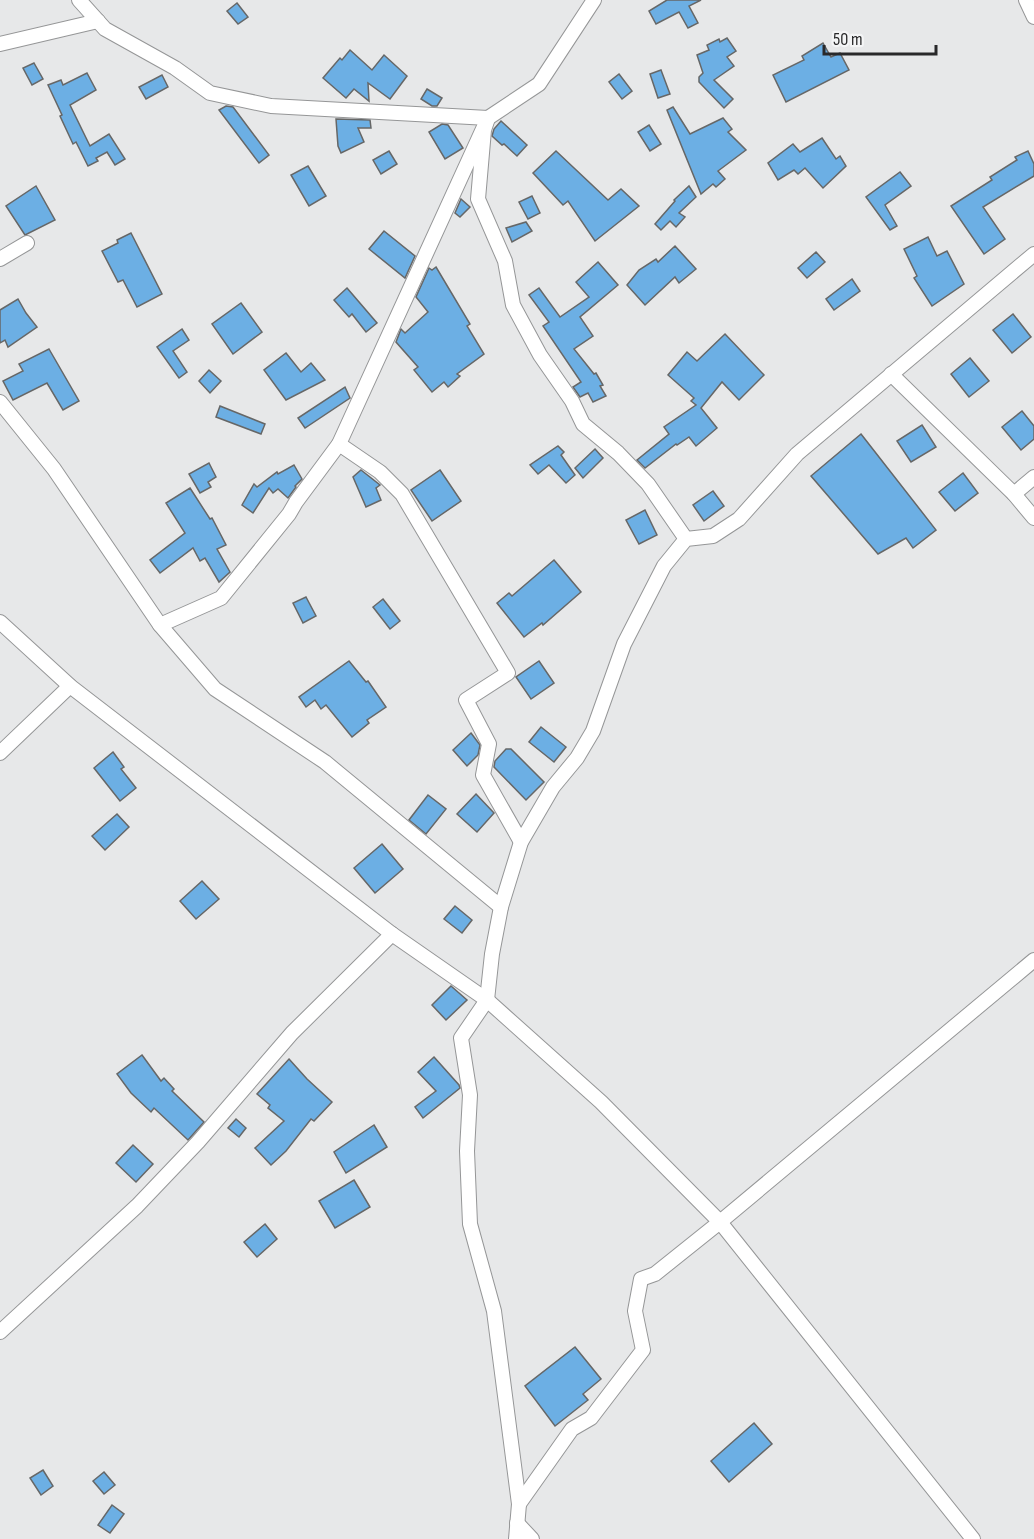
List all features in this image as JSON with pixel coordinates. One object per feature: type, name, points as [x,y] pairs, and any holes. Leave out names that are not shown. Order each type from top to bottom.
[{"type":"street","points":[[79,0],[105,29],[175,68],[210,93],[272,106],[488,118]]},
{"type":"street","points":[[160,625],[221,598],[289,514],[339,444],[488,118],[539,84],[594,0]]},
{"type":"street","points":[[1026,0],[1034,17]]},
{"type":"street","points":[[0,44],[98,21]]},
{"type":"street","points":[[488,118],[484,130],[478,200],[505,261],[513,305],[540,355],[572,401],[583,424],[618,453],[648,484],[686,539]]},
{"type":"street","points":[[0,259],[27,243]]},
{"type":"street","points":[[516,1539],[519,1504],[494,1311],[470,1224],[467,1151],[470,1095],[461,1038],[487,1000],[492,954],[501,907],[521,842],[553,787],[577,758],[593,731],[624,644],[664,566],[686,539],[713,536],[739,519],[797,454],[1034,254]]},
{"type":"street","points":[[891,374],[1014,494],[1034,518]]},
{"type":"street","points":[[0,402],[54,469],[160,625],[216,689],[325,762],[501,907]]},
{"type":"street","points":[[339,444],[380,472],[402,494],[508,673],[466,700],[489,744],[483,775],[521,842]]},
{"type":"street","points":[[1014,494],[1034,477]]},
{"type":"street","points":[[0,622],[70,686],[392,934],[487,1000],[602,1102],[720,1222],[974,1539]]},
{"type":"street","points":[[0,753],[70,686]]},
{"type":"street","points":[[0,1332],[137,1206],[221,1117],[292,1033],[392,934]]},
{"type":"street","points":[[519,1504],[572,1429],[591,1418],[643,1350],[635,1311],[642,1279],[655,1274],[720,1222],[1034,960]]},
{"type":"street","points":[[518,1522],[532,1539]]},
{"type":"building","points":[[667,0],[701,0],[689,6],[698,23],[688,28],[679,12],[656,24],[649,11]]},
{"type":"building","points":[[237,3],[248,17],[238,24],[227,11]]},
{"type":"building","points":[[727,38],[736,51],[727,57],[734,66],[714,80],[733,99],[724,108],[699,82],[699,77],[703,73],[697,55],[709,50],[707,45]]},
{"type":"building","points":[[823,43],[831,57],[840,53],[849,70],[786,102],[773,75],[804,60],[802,56]]},
{"type":"building","points":[[350,50],[372,70],[384,55],[407,76],[390,99],[368,83],[369,101],[354,89],[346,98],[323,78]]},
{"type":"building","points":[[34,63],[43,79],[32,85],[23,68]]},
{"type":"building","points":[[661,70],[670,94],[658,98],[650,74]]},
{"type":"building","points":[[87,73],[96,90],[70,105],[90,146],[109,134],[125,159],[115,165],[107,152],[96,158],[98,161],[88,166],[76,142],[73,144],[48,85],[61,80],[63,85]]},
{"type":"building","points":[[619,74],[632,91],[622,99],[609,82]]},
{"type":"building","points":[[162,75],[168,87],[146,99],[139,87]]},
{"type":"building","points":[[427,89],[442,98],[437,106],[432,106],[421,99]]},
{"type":"building","points":[[226,106],[233,107],[269,155],[259,163],[219,110]]},
{"type":"building","points":[[673,107],[690,134],[723,118],[732,129],[728,132],[746,150],[718,171],[725,179],[716,187],[713,184],[701,194],[667,110]]},
{"type":"building","points":[[336,119],[370,120],[371,128],[358,128],[364,142],[341,153],[338,146]]},
{"type":"building","points":[[501,121],[527,145],[517,156],[492,136],[494,129]]},
{"type":"building","points":[[442,124],[448,125],[463,148],[445,159],[429,132]]},
{"type":"building","points":[[649,125],[661,144],[650,151],[638,132]]},
{"type":"building","points":[[822,138],[836,159],[840,156],[846,166],[823,188],[805,168],[798,174],[794,170],[778,180],[768,163],[793,144],[800,152]]},
{"type":"building","points":[[389,151],[397,164],[381,174],[373,160]]},
{"type":"building","points":[[556,151],[608,200],[621,189],[639,206],[595,241],[568,201],[563,205],[533,173]]},
{"type":"building","points":[[1028,151],[1034,164],[1034,176],[983,207],[1005,239],[984,254],[951,206],[992,180],[990,177],[1017,160],[1015,157]]},
{"type":"building","points":[[308,166],[326,196],[309,206],[291,175]]},
{"type":"building","points":[[900,172],[911,186],[885,205],[897,226],[890,230],[866,197]]},
{"type":"building","points":[[36,186],[55,220],[25,235],[6,206]]},
{"type":"building","points":[[689,186],[696,197],[679,213],[685,217],[676,227],[670,221],[661,230],[655,224],[674,200]]},
{"type":"building","points":[[532,196],[540,213],[528,219],[519,202]]},
{"type":"building","points":[[461,199],[470,207],[460,217],[455,213]]},
{"type":"building","points":[[526,222],[532,231],[512,242],[506,228]]},
{"type":"building","points":[[384,231],[415,256],[405,278],[369,249]]},
{"type":"building","points":[[131,233],[162,294],[137,307],[123,280],[118,282],[102,251]]},
{"type":"building","points":[[928,237],[937,256],[947,251],[964,284],[932,306],[914,278],[917,276],[904,249]]},
{"type":"building","points":[[675,246],[696,269],[679,283],[675,277],[645,305],[627,285],[639,270],[656,259],[658,262]]},
{"type":"building","points":[[816,252],[825,262],[807,278],[798,268]]},
{"type":"building","points":[[598,262],[618,285],[580,317],[593,336],[574,349],[594,374],[596,373],[603,385],[600,386],[606,396],[593,402],[588,393],[580,397],[573,387],[581,382],[543,326],[549,322],[529,295],[539,288],[560,317],[589,297],[576,282]]},
{"type":"building","points":[[436,267],[470,324],[467,326],[484,354],[457,374],[460,376],[448,387],[444,382],[432,392],[414,370],[418,367],[396,342],[401,329],[405,333],[428,312],[416,297],[429,268],[432,270]]},
{"type":"building","points":[[852,279],[860,291],[834,310],[826,299]]},
{"type":"building","points":[[347,288],[377,323],[366,332],[352,314],[349,317],[334,300]]},
{"type":"building","points":[[18,299],[37,327],[8,347],[5,340],[0,343],[0,310]]},
{"type":"building","points":[[241,303],[262,332],[233,354],[212,324]]},
{"type":"building","points":[[1013,314],[1031,337],[1012,353],[993,330]]},
{"type":"building","points":[[182,329],[189,340],[173,351],[187,372],[179,378],[157,347]]},
{"type":"building","points":[[725,334],[764,375],[739,400],[722,382],[701,408],[717,428],[696,446],[689,437],[676,444],[645,468],[637,460],[669,434],[664,427],[696,405],[691,401],[694,398],[668,375],[687,352],[697,361]]},
{"type":"building","points":[[49,349],[79,401],[63,410],[47,383],[13,400],[3,381],[23,371],[19,364]]},
{"type":"building","points":[[286,353],[301,372],[311,363],[325,380],[286,400],[264,370]]},
{"type":"building","points":[[970,358],[989,381],[969,397],[951,374]]},
{"type":"building","points":[[209,370],[221,381],[210,393],[199,381]]},
{"type":"building","points":[[345,387],[350,398],[305,428],[298,418]]},
{"type":"building","points":[[220,406],[265,424],[261,434],[216,417]]},
{"type":"building","points":[[1022,411],[1034,426],[1034,439],[1021,450],[1002,427]]},
{"type":"building","points":[[922,425],[936,447],[911,462],[897,441]]},
{"type":"building","points":[[861,434],[936,530],[913,548],[906,538],[878,554],[811,476]]},
{"type":"building","points":[[558,446],[564,452],[561,455],[575,475],[566,483],[549,465],[538,474],[530,465]]},
{"type":"building","points":[[595,449],[603,458],[583,478],[575,468]]},
{"type":"building","points":[[209,463],[216,477],[208,482],[211,487],[200,493],[189,474]]},
{"type":"building","points":[[294,465],[302,479],[288,498],[278,489],[273,493],[269,488],[253,513],[242,505],[254,484],[257,487],[277,472],[278,474]]},
{"type":"building","points":[[361,470],[380,485],[376,488],[381,500],[366,507],[353,477]]},
{"type":"building","points":[[440,470],[461,501],[432,521],[411,490]]},
{"type":"building","points":[[963,473],[978,493],[955,511],[939,492]]},
{"type":"building","points":[[190,488],[210,519],[212,518],[226,545],[217,549],[230,572],[219,582],[205,558],[200,561],[193,548],[160,573],[150,560],[185,533],[166,503]]},
{"type":"building","points":[[713,491],[724,506],[704,521],[693,505]]},
{"type":"building","points":[[645,510],[657,535],[639,544],[626,520]]},
{"type":"building","points":[[554,560],[581,592],[543,625],[542,623],[524,637],[497,603],[509,593],[512,596]]},
{"type":"building","points":[[306,597],[316,616],[303,623],[293,603]]},
{"type":"building","points":[[383,599],[400,621],[390,629],[373,607]]},
{"type":"building","points":[[349,661],[366,682],[368,681],[386,707],[367,720],[369,723],[352,737],[326,705],[321,709],[315,700],[306,707],[299,697]]},
{"type":"building","points":[[539,661],[554,683],[531,699],[516,677]]},
{"type":"building","points":[[541,727],[566,747],[554,762],[529,742]]},
{"type":"building","points":[[471,733],[480,745],[478,755],[467,766],[453,750]]},
{"type":"building","points":[[506,749],[511,749],[544,782],[526,800],[494,767],[495,761]]},
{"type":"building","points":[[113,752],[124,767],[121,769],[136,788],[120,801],[94,768]]},
{"type":"building","points":[[476,794],[494,813],[477,832],[457,814]]},
{"type":"building","points":[[428,795],[446,809],[426,834],[409,820]]},
{"type":"building","points":[[117,814],[129,827],[105,850],[92,836]]},
{"type":"building","points":[[382,844],[403,869],[375,893],[354,868]]},
{"type":"building","points":[[202,881],[219,899],[196,919],[180,901]]},
{"type":"building","points":[[455,906],[472,920],[462,933],[444,919]]},
{"type":"building","points":[[451,986],[467,1000],[446,1020],[432,1005]]},
{"type":"building","points":[[142,1055],[161,1081],[164,1078],[174,1089],[172,1091],[204,1122],[188,1140],[154,1108],[151,1112],[131,1093],[117,1074]]},
{"type":"building","points":[[434,1057],[460,1088],[423,1118],[415,1107],[436,1091],[418,1072]]},
{"type":"building","points":[[289,1059],[332,1102],[314,1121],[311,1119],[286,1151],[271,1165],[255,1148],[284,1121],[268,1108],[270,1105],[257,1094]]},
{"type":"building","points":[[236,1119],[246,1128],[239,1137],[228,1128]]},
{"type":"building","points":[[374,1125],[387,1147],[346,1173],[334,1152]]},
{"type":"building","points":[[133,1145],[153,1164],[136,1182],[116,1163]]},
{"type":"building","points":[[354,1180],[370,1207],[335,1228],[319,1201]]},
{"type":"building","points":[[265,1224],[277,1239],[257,1257],[244,1242]]},
{"type":"building","points":[[575,1347],[601,1379],[583,1394],[588,1400],[555,1426],[525,1386]]},
{"type":"building","points":[[754,1423],[772,1444],[729,1482],[711,1461]]},
{"type":"building","points":[[43,1470],[53,1486],[41,1495],[30,1478]]},
{"type":"building","points":[[104,1472],[115,1485],[104,1494],[93,1481]]},
{"type":"building","points":[[112,1505],[124,1514],[110,1533],[98,1525]]}]
